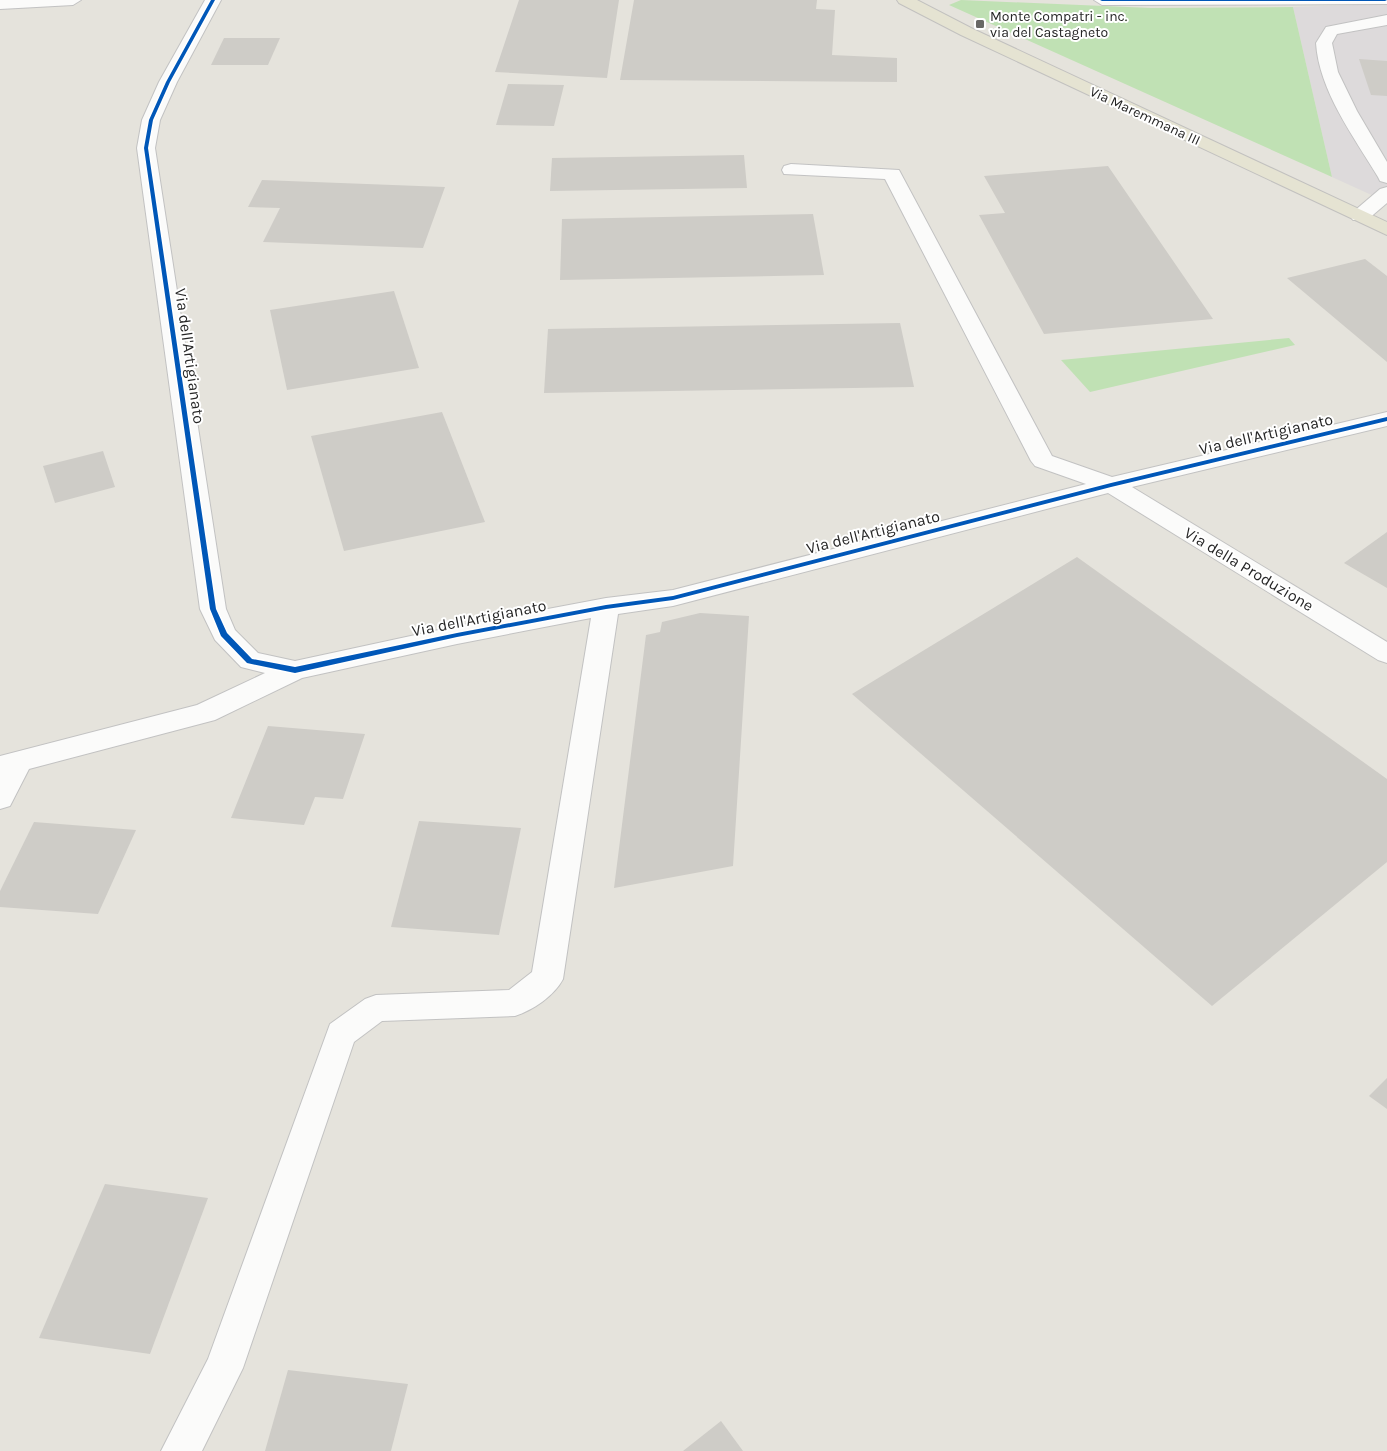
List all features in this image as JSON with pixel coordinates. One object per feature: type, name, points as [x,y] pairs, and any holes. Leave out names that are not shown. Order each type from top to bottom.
[{"type":"main road","name":"Via Maremmana III","points":[[904,0],[967,32],[1387,229]]},
{"type":"street","points":[[0,4],[73,0]]},
{"type":"street","name":"Via dell'Artigianato","points":[[213,0],[168,82],[151,120],[146,148],[213,610],[224,634],[250,661],[295,670],[458,635],[606,607],[673,598],[1111,485],[1387,419]]},
{"type":"street","points":[[1102,0],[1385,0]]},
{"type":"street","points":[[1387,20],[1332,30],[1325,40],[1324,46],[1343,102],[1387,177]]},
{"type":"street","name":"Via della Produzione","points":[[791,170],[892,174],[1043,461],[1111,485],[1387,654]]},
{"type":"street","points":[[1360,216],[1387,193]]},
{"type":"street","points":[[180,1451],[224,1368],[341,1034],[376,1008],[514,1003],[547,979],[606,607]]},
{"type":"street","points":[[0,798],[10,764],[205,713],[295,670]]},
{"type":"shaded area","points":[[1387,4],[1387,202],[1332,177],[1293,7]]},
{"type":"green space","points":[[961,0],[1151,8],[1293,7],[1332,177],[949,5]]},
{"type":"green space","points":[[1289,338],[1295,345],[1090,392],[1061,360]]},
{"type":"building","points":[[519,0],[619,0],[607,78],[495,72]]},
{"type":"building","points":[[634,0],[817,0],[816,9],[835,10],[832,55],[897,58],[897,82],[620,80]]},
{"type":"building","points":[[224,38],[280,38],[268,65],[211,65]]},
{"type":"building","points":[[1359,59],[1387,61],[1387,96],[1371,95]]},
{"type":"building","points":[[508,84],[564,85],[554,126],[496,125]]},
{"type":"building","points":[[744,155],[747,188],[550,191],[552,158]]},
{"type":"building","points":[[1108,166],[1213,319],[1044,334],[979,215],[1005,213],[984,176]]},
{"type":"building","points":[[262,180],[445,187],[423,248],[263,242],[280,208],[248,207]]},
{"type":"building","points":[[813,214],[824,275],[560,280],[562,219]]},
{"type":"building","points":[[1365,259],[1387,276],[1387,362],[1287,278]]},
{"type":"building","points":[[394,291],[419,368],[287,390],[270,310]]},
{"type":"building","points":[[900,323],[914,387],[544,393],[548,329]]},
{"type":"building","points":[[442,412],[485,522],[344,551],[311,436]]},
{"type":"building","points":[[103,451],[115,487],[55,503],[43,466]]},
{"type":"building","points":[[1387,532],[1387,588],[1344,563]]},
{"type":"building","points":[[1077,557],[1387,779],[1387,862],[1212,1006],[852,694]]},
{"type":"building","points":[[700,613],[749,616],[733,866],[614,888],[646,635],[660,632],[662,622]]},
{"type":"building","points":[[268,726],[365,734],[343,799],[315,797],[304,825],[231,818]]},
{"type":"building","points":[[419,821],[521,828],[499,935],[391,927]]},
{"type":"building","points":[[34,822],[136,830],[98,914],[0,907],[0,891]]},
{"type":"building","points":[[1387,1078],[1387,1109],[1369,1096]]},
{"type":"building","points":[[105,1184],[208,1198],[150,1354],[39,1338]]},
{"type":"building","points":[[288,1370],[408,1384],[391,1451],[265,1451]]},
{"type":"building","points":[[721,1421],[743,1451],[683,1451]]},
{"type":"cycle path","points":[[213,0],[168,82],[151,120],[146,148],[213,609],[224,634],[250,661],[295,670],[457,635],[606,607],[673,598],[1111,485],[1387,419]]},
{"type":"cycle path","points":[[1102,0],[1385,0]]},
{"type":"place","name":"Monte Compatri - inc. via del Castagneto","points":[[980,24]]}]
